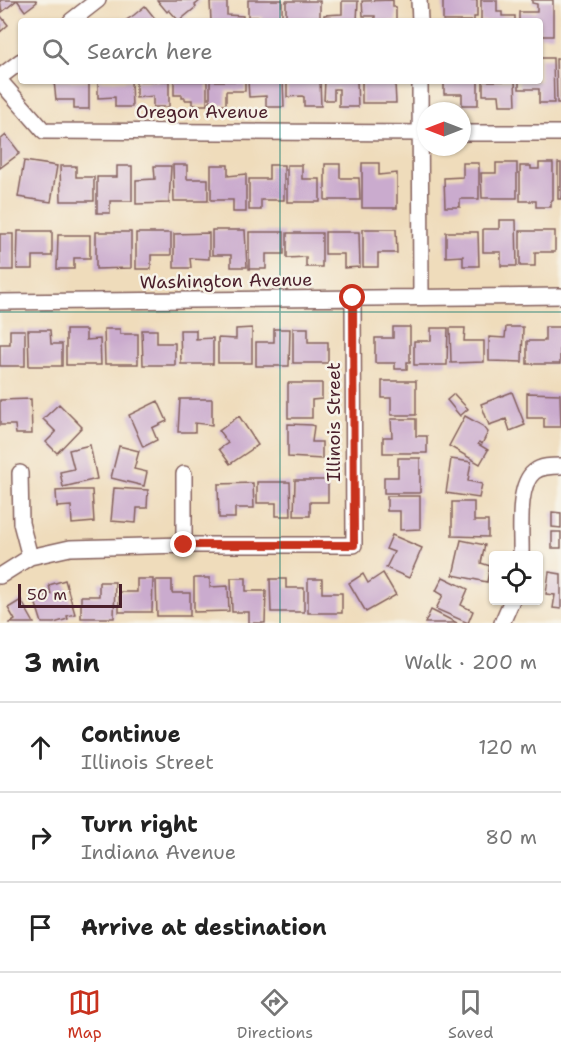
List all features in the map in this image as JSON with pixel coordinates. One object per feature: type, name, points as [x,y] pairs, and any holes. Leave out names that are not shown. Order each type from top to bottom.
[{"type":"street","points":[[75,18],[98,0]]},
{"type":"street","points":[[419,0],[420,18]]},
{"type":"street","points":[[0,79],[18,64]]},
{"type":"street","name":"Oregon Avenue","points":[[0,79],[44,131],[417,133]]},
{"type":"street","points":[[420,84],[421,102]]},
{"type":"street","points":[[471,133],[561,133]]},
{"type":"street","points":[[421,296],[423,156]]},
{"type":"street","name":"Washington Avenue","points":[[0,302],[561,296]]},
{"type":"street","name":"Illinois Street","points":[[184,545],[354,545],[353,298]]},
{"type":"street","points":[[521,551],[522,502],[528,478],[535,471],[545,467],[561,466]]},
{"type":"street","points":[[20,473],[21,523],[30,556]]},
{"type":"street","points":[[0,576],[30,556],[70,548],[184,545],[184,474]]},
{"type":"street","points":[[509,621],[511,605]]},
{"type":"building","points":[[0,0],[17,0],[2,12]]},
{"type":"building","points":[[17,0],[36,0],[37,2],[25,11]]},
{"type":"building","points":[[157,0],[201,0],[183,18],[176,18],[169,10],[167,12]]},
{"type":"building","points":[[248,0],[282,0],[282,18],[248,17]]},
{"type":"building","points":[[393,0],[393,7],[396,7],[396,18],[363,16],[362,1]]},
{"type":"building","points":[[443,0],[477,0],[477,17],[443,18]]},
{"type":"building","points":[[481,0],[497,0],[497,12],[502,12],[502,16],[515,16],[515,18],[481,18]]},
{"type":"building","points":[[532,0],[553,0],[553,36],[543,36],[543,18],[519,18],[519,12],[537,12],[537,4],[532,3]]},
{"type":"building","points":[[286,1],[320,1],[320,18],[286,18]]},
{"type":"building","points":[[342,1],[358,1],[357,18],[324,18],[324,15],[342,14]]},
{"type":"building","points":[[210,2],[227,2],[227,15],[243,16],[243,18],[211,18]]},
{"type":"building","points":[[145,6],[155,18],[130,18]]},
{"type":"building","points":[[0,15],[8,25],[0,32]]},
{"type":"building","points":[[543,58],[553,58],[554,103],[539,103],[539,89],[519,89],[519,84],[543,84]]},
{"type":"building","points":[[556,59],[561,59],[561,103],[557,103]]},
{"type":"building","points":[[54,84],[89,84],[89,109],[74,109],[74,100],[56,100]]},
{"type":"building","points":[[98,84],[131,84],[132,107],[115,107],[115,97],[98,98]]},
{"type":"building","points":[[136,84],[169,84],[169,107],[153,107],[153,96],[136,98]]},
{"type":"building","points":[[174,84],[207,84],[207,105],[192,105],[192,100],[185,100],[182,95],[174,95]]},
{"type":"building","points":[[210,84],[245,84],[245,91],[226,91],[226,105],[210,105]]},
{"type":"building","points":[[248,84],[283,84],[284,107],[266,107],[266,96],[249,97]]},
{"type":"building","points":[[287,84],[320,84],[321,106],[304,106],[302,96],[287,97]]},
{"type":"building","points":[[325,84],[357,84],[358,107],[339,107],[339,89],[334,89],[334,100],[324,100]]},
{"type":"building","points":[[362,84],[395,84],[396,103],[362,103]]},
{"type":"building","points":[[444,84],[478,84],[478,105],[462,102],[462,94],[444,94]]},
{"type":"building","points":[[483,84],[515,84],[516,105],[500,105],[499,95],[483,95]]},
{"type":"building","points":[[6,135],[20,153],[0,168],[0,140]]},
{"type":"building","points":[[24,161],[57,166],[51,202],[18,197]]},
{"type":"building","points":[[362,163],[379,163],[379,175],[397,173],[397,208],[362,208]]},
{"type":"building","points":[[463,163],[479,163],[479,199],[460,199],[460,207],[445,207],[444,178],[463,177]]},
{"type":"building","points":[[496,163],[517,163],[517,198],[482,198],[481,173],[496,173]]},
{"type":"building","points":[[539,163],[553,163],[551,207],[536,207],[536,201],[520,201],[520,166],[539,169]]},
{"type":"building","points":[[558,163],[561,163],[561,199],[558,199]]},
{"type":"building","points":[[325,164],[340,164],[340,178],[359,178],[360,200],[325,200]]},
{"type":"building","points":[[173,165],[187,165],[187,179],[208,179],[208,201],[174,201]]},
{"type":"building","points":[[211,165],[228,165],[228,176],[246,174],[246,212],[233,212],[233,200],[211,200]]},
{"type":"building","points":[[269,165],[284,165],[284,200],[261,200],[261,210],[249,210],[249,179],[269,179]]},
{"type":"building","points":[[287,165],[302,165],[302,179],[320,179],[320,202],[287,202]]},
{"type":"building","points":[[60,166],[76,166],[76,177],[94,177],[94,201],[61,201]]},
{"type":"building","points":[[117,166],[132,166],[132,201],[110,201],[110,213],[97,213],[97,177],[117,177]]},
{"type":"building","points":[[154,166],[171,166],[169,203],[136,204],[136,180],[155,179]]},
{"type":"building","points":[[499,220],[516,220],[517,266],[501,266],[501,252],[483,252],[483,229],[499,229]]},
{"type":"building","points":[[363,229],[396,229],[397,253],[378,253],[378,267],[363,267]]},
{"type":"building","points":[[212,230],[245,230],[247,267],[231,267],[231,255],[212,255]]},
{"type":"building","points":[[18,231],[52,231],[52,256],[33,256],[33,269],[17,269]]},
{"type":"building","points":[[520,231],[555,231],[555,252],[535,252],[535,266],[520,266]]},
{"type":"building","points":[[96,232],[131,232],[131,268],[96,269]]},
{"type":"building","points":[[249,232],[284,232],[284,254],[266,254],[266,269],[249,269]]},
{"type":"building","points":[[325,232],[359,232],[360,267],[344,268],[344,254],[325,254]]},
{"type":"building","points":[[446,232],[478,232],[479,266],[463,266],[463,256],[446,257]]},
{"type":"building","points":[[136,233],[171,233],[171,255],[151,255],[151,269],[136,269]]},
{"type":"building","points":[[209,233],[209,259],[190,258],[191,268],[174,268],[174,234]]},
{"type":"building","points":[[287,233],[322,233],[322,267],[306,267],[306,257],[287,258]]},
{"type":"building","points":[[0,234],[13,234],[13,270],[0,270]]},
{"type":"building","points":[[58,235],[90,235],[90,258],[74,258],[74,269],[57,269]]},
{"type":"building","points":[[393,327],[410,327],[410,362],[407,362],[407,369],[395,369],[395,363],[375,363],[375,338],[393,338]]},
{"type":"building","points":[[506,327],[523,327],[522,362],[489,361],[489,337],[505,338]]},
{"type":"building","points":[[545,327],[560,327],[560,364],[527,364],[527,341],[545,341]]},
{"type":"building","points":[[252,328],[252,363],[218,363],[218,338],[236,339],[236,329]]},
{"type":"building","points":[[293,328],[308,328],[308,342],[328,342],[328,363],[293,363]]},
{"type":"building","points":[[431,328],[448,328],[447,365],[414,365],[414,341],[431,341]]},
{"type":"building","points":[[450,328],[465,328],[464,341],[484,341],[484,362],[451,363]]},
{"type":"building","points":[[104,329],[120,329],[120,334],[138,334],[138,364],[105,364]]},
{"type":"building","points":[[274,329],[290,329],[289,366],[256,366],[256,342],[274,342]]},
{"type":"building","points":[[10,330],[25,330],[25,366],[0,366],[0,344],[10,344]]},
{"type":"building","points":[[28,330],[50,330],[51,344],[62,344],[62,366],[29,366]]},
{"type":"building","points":[[66,330],[86,330],[86,340],[100,339],[101,365],[66,365]]},
{"type":"building","points":[[142,330],[157,330],[157,343],[175,343],[175,365],[143,365]]},
{"type":"building","points":[[180,330],[196,330],[196,339],[213,338],[213,364],[181,364]]},
{"type":"building","points":[[382,381],[416,381],[416,415],[391,415],[391,398],[382,398]]},
{"type":"building","points":[[288,383],[322,383],[322,399],[312,400],[312,418],[288,418]]},
{"type":"building","points":[[512,392],[525,425],[510,431],[506,419],[489,425],[481,404]]},
{"type":"building","points":[[527,393],[560,394],[561,427],[544,427],[544,418],[527,418]]},
{"type":"building","points":[[454,394],[468,409],[460,416],[447,400]]},
{"type":"building","points":[[31,399],[32,434],[16,434],[15,425],[0,425],[0,400]]},
{"type":"building","points":[[180,399],[212,399],[212,425],[195,423],[195,432],[178,432]]},
{"type":"building","points":[[158,401],[167,421],[152,428],[157,440],[143,447],[129,415]]},
{"type":"building","points":[[59,404],[82,427],[57,453],[46,442],[56,432],[43,419]]},
{"type":"building","points":[[239,416],[258,445],[230,464],[219,449],[228,443],[219,431]]},
{"type":"building","points":[[465,416],[483,426],[488,432],[482,444],[479,442],[478,444],[488,450],[480,464],[449,446]]},
{"type":"building","points":[[391,419],[416,419],[416,436],[427,436],[427,453],[383,453],[383,437],[392,437]]},
{"type":"building","points":[[288,424],[314,426],[312,442],[322,442],[322,459],[288,457]]},
{"type":"building","points":[[90,445],[97,479],[63,487],[60,472],[74,469],[69,450]]},
{"type":"building","points":[[119,446],[139,451],[134,469],[147,472],[144,486],[111,478]]},
{"type":"building","points":[[398,458],[420,458],[420,493],[384,493],[384,477],[398,477]]},
{"type":"building","points":[[451,459],[471,462],[468,481],[482,484],[479,498],[446,493]]},
{"type":"building","points":[[295,480],[328,480],[328,502],[310,502],[310,516],[294,516]]},
{"type":"building","points":[[257,482],[290,482],[291,516],[276,516],[276,503],[257,503]]},
{"type":"building","points":[[253,483],[254,508],[235,508],[235,518],[219,518],[218,484]]},
{"type":"building","points":[[114,488],[148,490],[147,508],[137,508],[136,523],[111,521]]},
{"type":"building","points":[[92,490],[94,522],[72,524],[71,506],[57,507],[56,491]]},
{"type":"building","points":[[387,496],[420,496],[420,529],[400,530],[400,511],[387,511]]},
{"type":"building","points":[[452,502],[474,502],[474,521],[488,521],[488,537],[452,536]]},
{"type":"building","points":[[552,512],[561,513],[561,528],[552,527]]},
{"type":"building","points":[[552,532],[561,532],[561,548],[552,548]]},
{"type":"building","points":[[392,535],[422,548],[409,578],[386,568],[394,552],[386,549]]},
{"type":"building","points":[[461,540],[485,545],[481,563],[489,566],[487,582],[453,575]]},
{"type":"building","points":[[549,572],[561,574],[561,609],[553,608],[555,595],[546,594]]},
{"type":"building","points":[[383,573],[396,595],[366,612],[349,583],[363,574],[368,583]]},
{"type":"building","points":[[443,577],[468,589],[461,605],[473,611],[468,623],[436,609],[443,595],[436,591]]},
{"type":"building","points":[[194,578],[210,578],[210,587],[228,586],[229,611],[194,612]]},
{"type":"building","points":[[231,578],[246,578],[246,591],[266,591],[265,623],[249,623],[249,612],[232,612]]},
{"type":"building","points":[[137,579],[153,579],[152,612],[119,612],[119,592],[137,592]]},
{"type":"building","points":[[270,579],[286,579],[286,588],[304,588],[304,612],[271,612]]},
{"type":"building","points":[[308,579],[322,579],[322,593],[342,593],[342,613],[308,613]]},
{"type":"building","points":[[65,580],[75,614],[67,616],[68,619],[54,623],[42,623],[34,598],[51,594],[49,585]]},
{"type":"building","points":[[156,580],[172,580],[172,593],[190,593],[190,616],[157,616]]},
{"type":"building","points":[[99,582],[115,582],[114,618],[81,618],[81,596],[99,596]]},
{"type":"building","points":[[21,600],[34,623],[10,623],[15,620],[8,608]]},
{"type":"building","points":[[431,610],[457,623],[425,623]]},
{"type":"route","points":[[184,545],[354,545],[353,298]]}]
